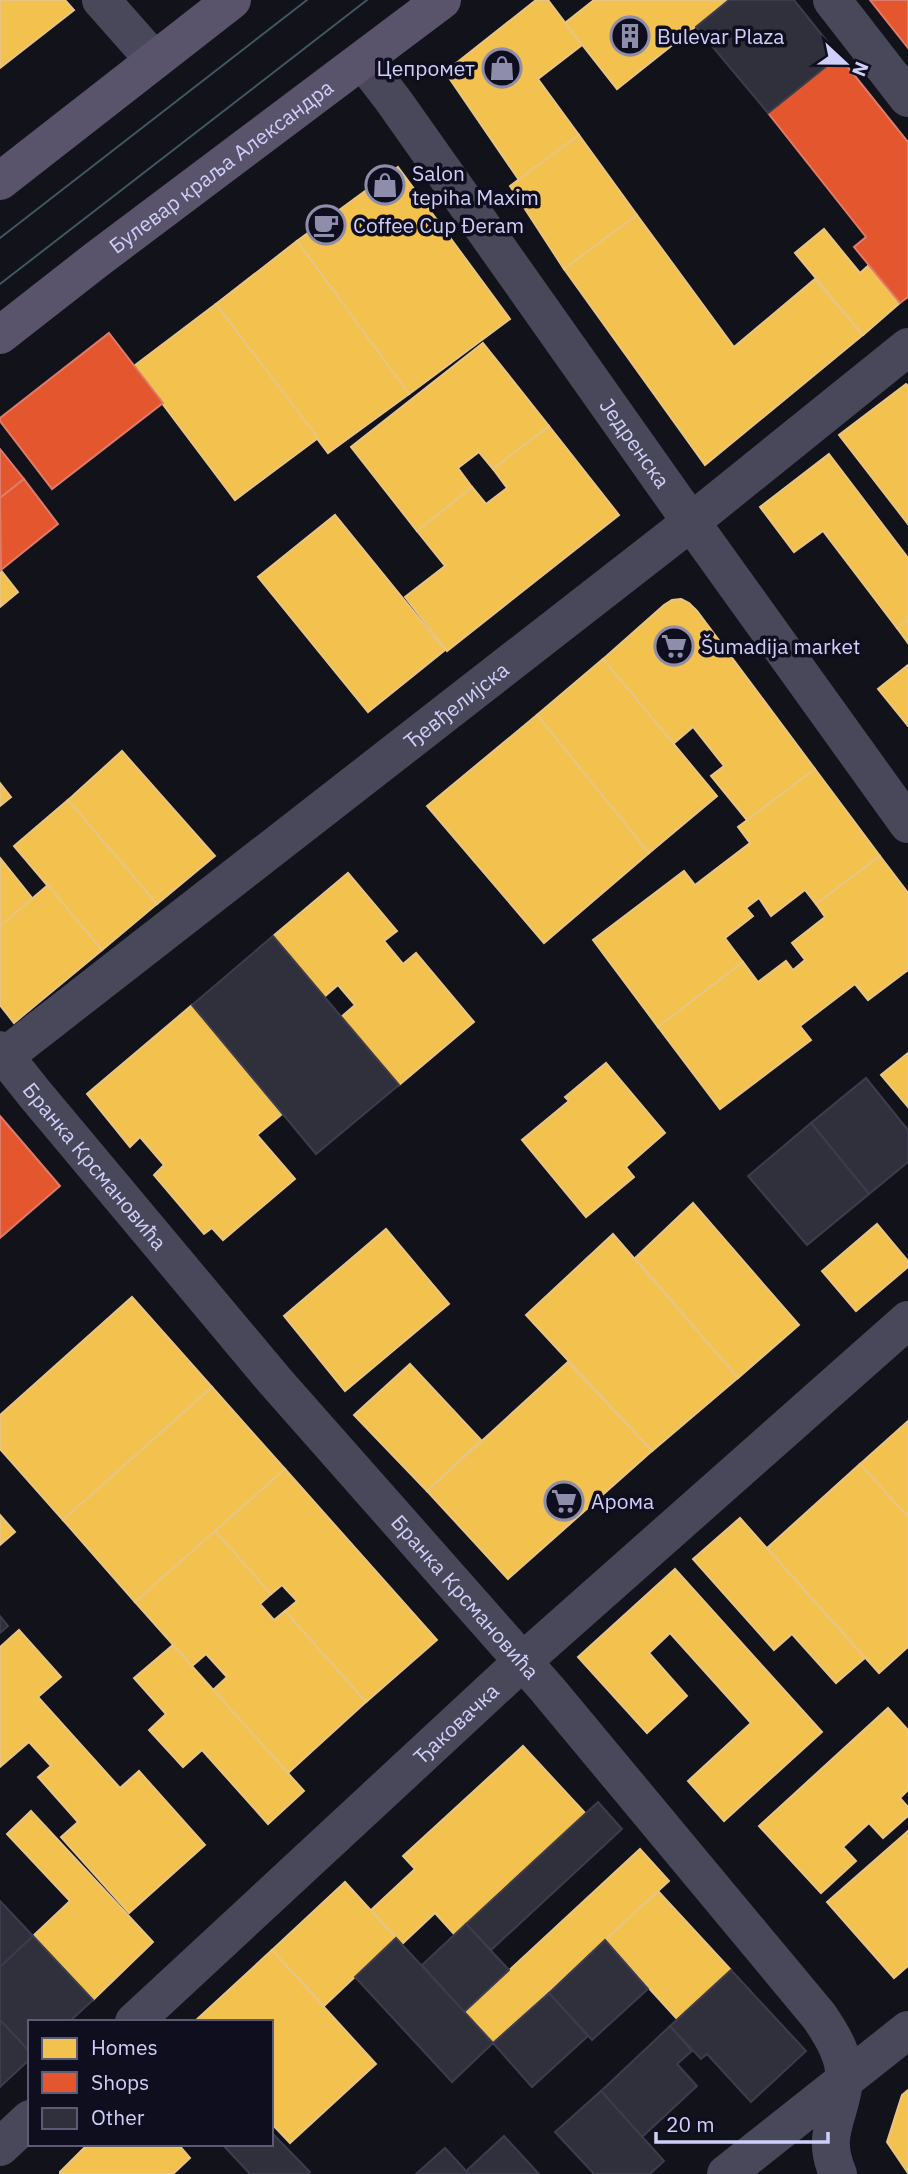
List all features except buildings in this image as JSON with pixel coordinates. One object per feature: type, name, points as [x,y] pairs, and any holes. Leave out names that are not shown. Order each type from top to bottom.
[{"type":"main road","points":[[0,181],[232,0]]},
{"type":"main road","name":"Булевар краља Александра","points":[[0,335],[442,0]]},
{"type":"street","points":[[101,0],[154,60]]},
{"type":"street","points":[[832,0],[908,98]]},
{"type":"street","name":"Једренска","points":[[363,61],[908,824]]},
{"type":"street","name":"Ђевђелијска","points":[[2,1056],[691,522],[908,347]]},
{"type":"street","name":"Бранка Крсмановића","points":[[2,1056],[275,1381],[523,1662],[818,2016],[836,2043],[842,2062],[844,2080],[829,2146],[838,2174]]},
{"type":"street","name":"Ђаковачка","points":[[136,2020],[523,1662],[908,1320]]},
{"type":"street","points":[[726,2174],[908,2030]]},
{"type":"street","points":[[0,2147],[28,2121]]},
{"type":"tram line","points":[[0,238],[307,0]]},
{"type":"tram line","points":[[0,284],[367,0]]},
{"type":"place","name":"Bulevar Plaza","points":[[630,36]]},
{"type":"place","name":"Цепромет","points":[[502,68]]},
{"type":"place","name":"Salon tepiha Maxim","points":[[385,185]]},
{"type":"place","name":"Coffee Cup Đeram","points":[[326,225]]},
{"type":"place","name":"Šumadija market","points":[[674,646]]},
{"type":"place","name":"Арома","points":[[564,1501]]}]
